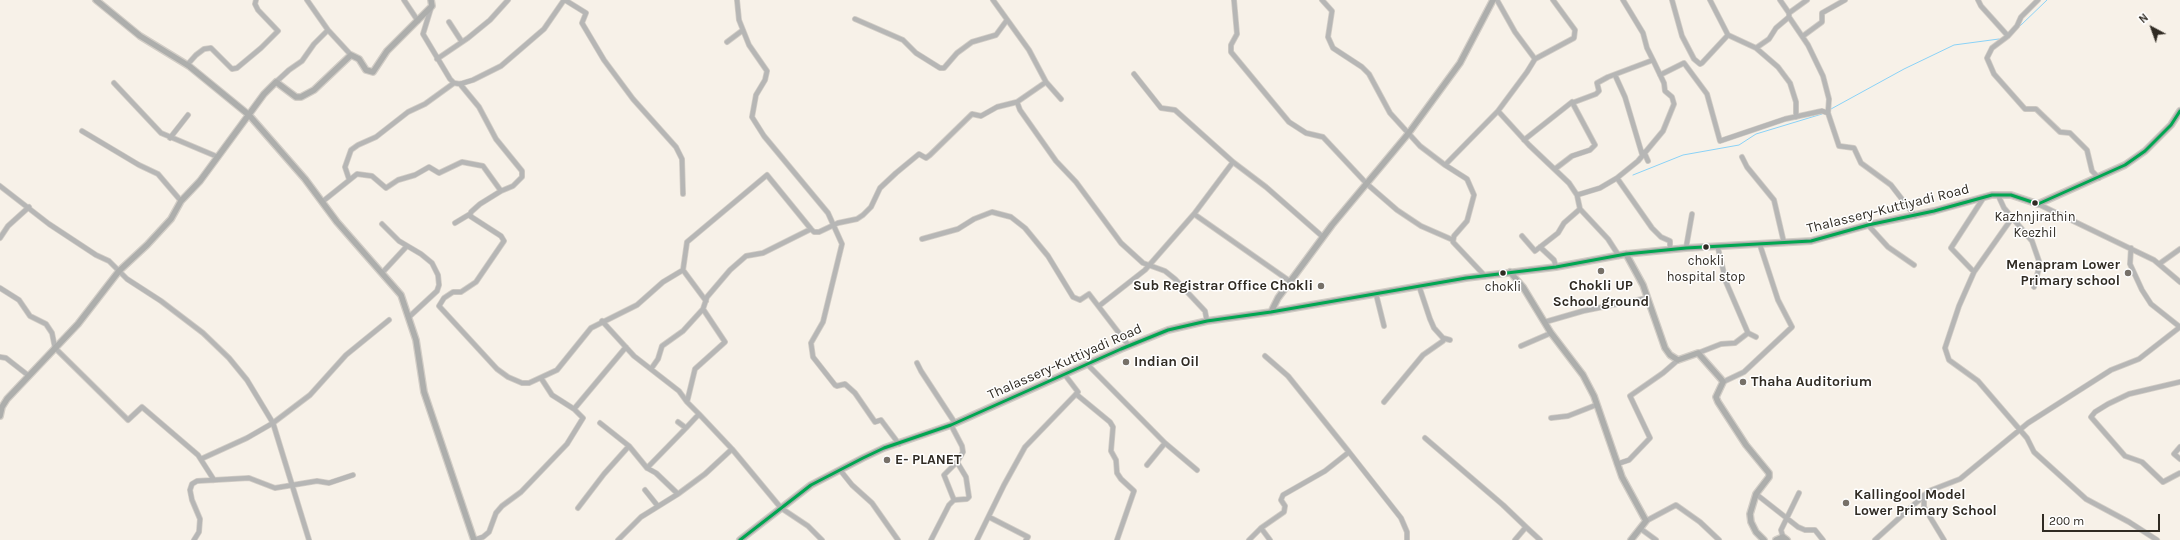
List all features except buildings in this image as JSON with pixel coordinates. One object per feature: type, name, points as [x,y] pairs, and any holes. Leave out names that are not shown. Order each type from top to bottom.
[{"type":"main road","points":[[96,0],[140,36],[187,65],[223,91],[249,115],[337,222],[401,295],[416,340],[424,392],[474,540]]},
{"type":"main road","points":[[1271,312],[1275,303],[1323,237],[1408,134],[1460,63],[1494,0]]},
{"type":"main road","points":[[0,416],[1,406],[108,288],[119,271],[147,245],[166,224],[181,201],[218,157],[264,94],[276,82],[296,97],[301,97],[314,90],[351,55],[359,59],[366,70],[373,72],[387,51],[418,21],[431,3]]},
{"type":"main road","points":[[2038,204],[2099,178],[2125,165],[2145,151],[2178,117],[2180,111]]},
{"type":"main road","name":"Thalassery-Kuttiyadi Road","points":[[740,540],[811,485],[884,448],[953,424],[1168,330],[1207,321],[1271,312],[1419,286],[1510,272],[1556,267],[1626,254],[1686,248],[1718,248],[1810,242],[1868,225],[1915,216],[1984,197],[2011,195],[2038,204]]},
{"type":"main road","points":[[1626,254],[1643,285],[1665,348],[1670,355],[1678,360],[1698,353],[1723,382],[1716,394],[1718,402],[1746,445],[1769,473],[1769,477],[1756,494],[1751,507],[1751,522],[1764,540]]},
{"type":"main road","points":[[1510,272],[1551,333],[1583,375],[1594,396],[1596,405],[1605,423],[1617,464],[1630,495],[1646,521],[1631,540]]},
{"type":"main road","points":[[1776,540],[1785,538]]},
{"type":"street","points":[[256,0],[255,4],[258,10],[282,36]]},
{"type":"street","points":[[308,0],[328,30],[351,55]]},
{"type":"street","points":[[404,0],[418,21]]},
{"type":"street","points":[[437,59],[490,20],[508,0]]},
{"type":"street","points":[[431,3],[423,34],[437,59],[454,83],[460,84],[473,80],[501,66],[544,29],[564,0],[586,13],[582,23],[604,60],[633,99],[676,147],[682,159],[683,194]]},
{"type":"street","points":[[737,0],[739,20],[749,45],[767,70],[765,80],[756,95],[752,117],[764,136],[818,198],[834,225],[842,244],[841,255],[823,322],[811,343],[814,357],[835,385],[838,386],[844,384],[855,393],[875,422],[881,420],[899,444]]},
{"type":"street","points":[[993,0],[1029,50],[1046,82],[1061,99]]},
{"type":"street","points":[[1234,0],[1237,29],[1236,39],[1231,45],[1234,57],[1289,122],[1306,132],[1323,137],[1367,184],[1397,210],[1420,226],[1453,240]]},
{"type":"street","points":[[1322,0],[1332,11],[1328,37],[1333,48],[1362,67],[1369,74],[1390,113],[1420,146],[1467,179],[1474,195],[1467,221],[1453,240]]},
{"type":"street","points":[[1497,0],[1515,32],[1535,59]]},
{"type":"street","points":[[1445,165],[1498,111],[1535,59],[1574,38],[1575,30],[1553,0]]},
{"type":"street","points":[[1577,195],[1600,188],[1617,178],[1638,160],[1663,131],[1674,104],[1672,97],[1665,91],[1660,75],[1647,48],[1644,33],[1623,0]]},
{"type":"street","points":[[1672,0],[1682,36],[1694,58],[1700,64],[1728,35]]},
{"type":"street","points":[[1710,0],[1728,35],[1756,48],[1778,67],[1790,83],[1796,102],[1796,116]]},
{"type":"street","points":[[1780,0],[1803,36],[1826,86],[1829,99],[1828,113],[1840,146],[1854,148],[1860,163],[1891,185],[1915,216]]},
{"type":"street","points":[[1756,48],[1769,38],[1776,28],[1807,0]]},
{"type":"street","points":[[1803,36],[1821,24],[1822,13],[1845,0]]},
{"type":"street","points":[[1978,0],[1981,6],[2007,36]]},
{"type":"street","points":[[2038,0],[2021,17],[2017,26],[2001,42],[1992,48],[1986,58],[1994,74],[2025,109],[2036,109],[2060,132],[2070,133],[2075,138],[2086,150],[2092,170],[2099,178]]},
{"type":"street","points":[[855,19],[902,40],[916,53],[940,68],[944,68],[957,53],[972,42],[996,35],[1007,20]]},
{"type":"street","points":[[449,22],[462,42]]},
{"type":"street","points":[[276,82],[302,61],[314,44],[328,30]]},
{"type":"street","points":[[727,42],[743,30]]},
{"type":"street","points":[[187,65],[204,49],[210,48],[232,69],[237,68],[278,32]]},
{"type":"street","points":[[1660,75],[1694,58]]},
{"type":"street","points":[[1524,140],[1572,102],[1596,94],[1599,91],[1597,83],[1653,60]]},
{"type":"street","points":[[1684,64],[1706,94],[1720,141],[1796,116],[1822,111],[1828,113]]},
{"type":"street","points":[[1134,74],[1161,108],[1175,110],[1233,162],[1266,187],[1323,237]]},
{"type":"street","points":[[1615,75],[1625,96],[1643,153],[1648,161]]},
{"type":"street","points":[[706,301],[683,270],[687,242],[767,175],[811,229],[817,233],[834,225],[857,219],[863,215],[871,207],[880,188],[896,173],[919,154],[926,158],[930,155],[972,114],[981,116],[997,107],[1017,102],[1046,82]]},
{"type":"street","points":[[114,83],[161,133],[218,157]]},
{"type":"street","points":[[349,179],[345,167],[352,150],[358,145],[376,136],[408,112],[425,104],[454,83]]},
{"type":"street","points":[[455,223],[470,214],[486,200],[501,191],[514,186],[522,177],[522,171],[496,139],[479,108],[460,84]]},
{"type":"street","points":[[1017,102],[1020,110],[1056,161],[1076,182],[1121,243],[1143,263],[1165,271],[1175,280],[1205,311],[1207,321]]},
{"type":"street","points":[[1555,169],[1572,156],[1590,150],[1595,145],[1572,102]]},
{"type":"street","points":[[1498,111],[1524,140],[1555,169],[1577,195],[1580,209],[1608,239],[1619,256]]},
{"type":"street","points":[[170,138],[188,115]]},
{"type":"street","points":[[82,131],[139,165],[158,174],[181,201]]},
{"type":"street","points":[[1742,157],[1747,167],[1774,200],[1784,243]]},
{"type":"street","points":[[322,202],[357,174],[372,176],[386,188],[398,180],[415,175],[429,167],[439,173],[452,165],[462,162],[483,166],[501,191]]},
{"type":"street","points":[[1099,306],[1137,278],[1150,265],[1194,214],[1233,162]]},
{"type":"street","points":[[1617,178],[1652,228],[1661,237],[1670,241],[1670,250]]},
{"type":"street","points":[[0,186],[49,224],[96,255],[109,261],[127,279],[203,333],[247,380],[273,423],[294,485],[309,540]]},
{"type":"street","points":[[1998,195],[2004,208],[2032,241],[2040,264],[2034,287]]},
{"type":"street","points":[[1974,272],[1951,248],[1984,197]]},
{"type":"street","points":[[2038,204],[2131,248],[2159,264],[2180,282]]},
{"type":"street","points":[[0,238],[8,226],[29,207]]},
{"type":"street","points":[[1522,236],[1535,251],[1558,233],[1564,223],[1580,209]]},
{"type":"street","points":[[922,238],[958,229],[974,219],[992,212],[1011,217],[1025,228],[1048,256],[1073,297],[1080,300],[1089,294],[1129,346]]},
{"type":"street","points":[[470,214],[474,220],[501,236],[504,241],[476,282],[461,292],[453,292],[444,298],[440,306],[477,349],[508,378],[522,383],[529,383],[557,370],[584,335],[602,321],[637,304],[663,282],[683,270]]},
{"type":"street","points":[[1194,214],[1291,282]]},
{"type":"street","points":[[1686,248],[1692,214]]},
{"type":"street","points":[[2012,218],[1974,272],[1951,327],[1945,348],[1949,360],[1978,381],[2027,438],[2034,452],[2086,499],[2129,522],[2157,540]]},
{"type":"street","points":[[382,224],[399,241],[421,254],[432,263],[438,275],[439,285],[429,299],[409,317]]},
{"type":"street","points":[[1868,225],[1888,247],[1914,265]]},
{"type":"street","points":[[651,369],[656,364],[662,346],[683,331],[703,309],[706,301],[730,270],[746,256],[763,253],[811,229]]},
{"type":"street","points":[[1453,240],[1453,244],[1485,276]]},
{"type":"street","points":[[1723,382],[1744,372],[1792,327],[1778,300],[1760,245]]},
{"type":"street","points":[[382,272],[407,246]]},
{"type":"street","points":[[1540,247],[1554,260],[1556,267]]},
{"type":"street","points":[[1718,248],[1726,282],[1748,333],[1756,337]]},
{"type":"street","points":[[1875,540],[1929,490],[1960,479],[2020,430],[2111,370],[2139,359],[2180,327],[2156,309],[2142,290],[2130,264],[2131,248]]},
{"type":"street","points":[[2159,264],[2180,249]]},
{"type":"street","points":[[1419,286],[1434,328],[1443,338],[1450,340]]},
{"type":"street","points":[[0,288],[19,300],[30,316],[46,324],[52,333],[55,348],[128,420],[142,407],[201,459],[214,480]]},
{"type":"street","points":[[1376,294],[1384,326]]},
{"type":"street","points":[[1545,322],[1583,311],[1647,298]]},
{"type":"street","points":[[687,402],[694,369],[725,342],[703,309]]},
{"type":"street","points":[[201,459],[247,438],[273,423],[310,395],[346,355],[388,320]]},
{"type":"street","points":[[602,321],[626,347],[679,391],[781,508],[808,526],[822,540]]},
{"type":"street","points":[[1521,346],[1551,333]]},
{"type":"street","points":[[1698,353],[1721,344],[1734,342],[1748,333]]},
{"type":"street","points":[[1384,402],[1423,355],[1437,346],[1443,338]]},
{"type":"street","points":[[574,409],[626,347]]},
{"type":"street","points":[[1266,356],[1288,376],[1401,518],[1407,532],[1407,540]]},
{"type":"street","points":[[0,357],[6,358],[29,376]]},
{"type":"street","points":[[1617,464],[1629,460],[1650,438],[1630,396],[1663,373],[1678,360]]},
{"type":"street","points":[[917,363],[953,424],[962,446],[963,452],[957,462],[944,475],[954,500]]},
{"type":"street","points":[[1088,365],[1165,443],[1197,470]]},
{"type":"street","points":[[1065,375],[1077,390],[1076,394],[1110,422],[1113,427],[1111,451],[1116,460],[1116,473],[1134,490],[1117,540]]},
{"type":"street","points":[[474,540],[484,537],[488,532],[496,513],[502,506],[521,492],[543,471],[574,435],[583,418],[574,409],[552,395],[541,378]]},
{"type":"street","points":[[2180,382],[2129,394],[2094,412],[2091,417],[2125,456],[2142,462],[2163,482],[2180,473]]},
{"type":"street","points":[[977,540],[1025,447],[1064,404],[1076,394]]},
{"type":"street","points":[[1551,418],[1568,416],[1596,405]]},
{"type":"street","points":[[647,468],[699,414]]},
{"type":"street","points":[[678,422],[686,428]]},
{"type":"street","points":[[600,423],[629,446],[647,468],[656,473],[678,494]]},
{"type":"street","points":[[1425,438],[1503,505],[1540,540]]},
{"type":"street","points":[[1147,465],[1165,443]]},
{"type":"street","points":[[578,508],[608,468],[629,446]]},
{"type":"street","points":[[2180,447],[2174,454],[2180,459]]},
{"type":"street","points":[[618,540],[641,517],[657,505],[678,494],[705,474],[732,450]]},
{"type":"street","points":[[1249,540],[1261,528],[1284,512],[1285,506],[1281,500],[1283,496],[1325,471],[1349,452]]},
{"type":"street","points":[[931,540],[944,512],[954,500],[967,499],[970,495],[966,477],[957,462]]},
{"type":"street","points":[[840,470],[852,485],[872,503],[898,540]]},
{"type":"street","points":[[194,540],[199,532],[200,526],[200,519],[192,500],[192,484],[196,481],[249,478],[275,488],[317,481],[329,483],[353,475]]},
{"type":"street","points":[[645,490],[657,505]]},
{"type":"street","points":[[1785,538],[1781,530],[1799,493]]},
{"type":"street","points":[[1756,494],[1805,530],[1815,530],[1823,540]]},
{"type":"street","points":[[1924,495],[1924,507],[1944,540]]},
{"type":"street","points":[[1646,521],[1676,505],[1700,522],[1718,539]]},
{"type":"street","points":[[989,517],[1028,537],[1026,540]]},
{"type":"street","points":[[1515,540],[1526,527]]},
{"type":"street","points":[[1261,528],[1270,540]]},
{"type":"street","points":[[1641,529],[1656,540]]},
{"type":"waterway","points":[[2020,26],[2047,0]]},
{"type":"waterway","points":[[1831,109],[1904,69],[1954,45],[1999,39]]},
{"type":"waterway","points":[[1633,175],[1683,155],[1739,145],[1756,134],[1822,114]]},
{"type":"transit line","points":[[740,540],[811,485],[863,458],[884,448],[951,425],[1121,349],[1168,330],[1207,321],[1271,312],[1466,278],[1556,267],[1626,254],[1686,248],[1811,241],[1868,225],[1934,211],[1992,195],[2011,195],[2038,204],[2125,165],[2145,151],[2171,125],[2180,111]]},
{"type":"place","name":"Kazhnjirathin Keezhil","points":[[2035,203]]},
{"type":"place","name":"chokli hospital stop","points":[[1706,247]]},
{"type":"place","name":"Chokli UP School ground","points":[[1601,271]]},
{"type":"place","name":"chokli","points":[[1503,273]]},
{"type":"place","name":"Menapram Lower Primary school","points":[[2128,273]]},
{"type":"place","name":"Sub Registrar Office Chokli","points":[[1321,286]]},
{"type":"place","name":"Indian Oil","points":[[1126,362]]},
{"type":"place","name":"Thaha Auditorium","points":[[1743,382]]},
{"type":"place","name":"E- PLANET","points":[[887,460]]},
{"type":"place","name":"Kallingool Model Lower Primary School","points":[[1846,503]]}]
